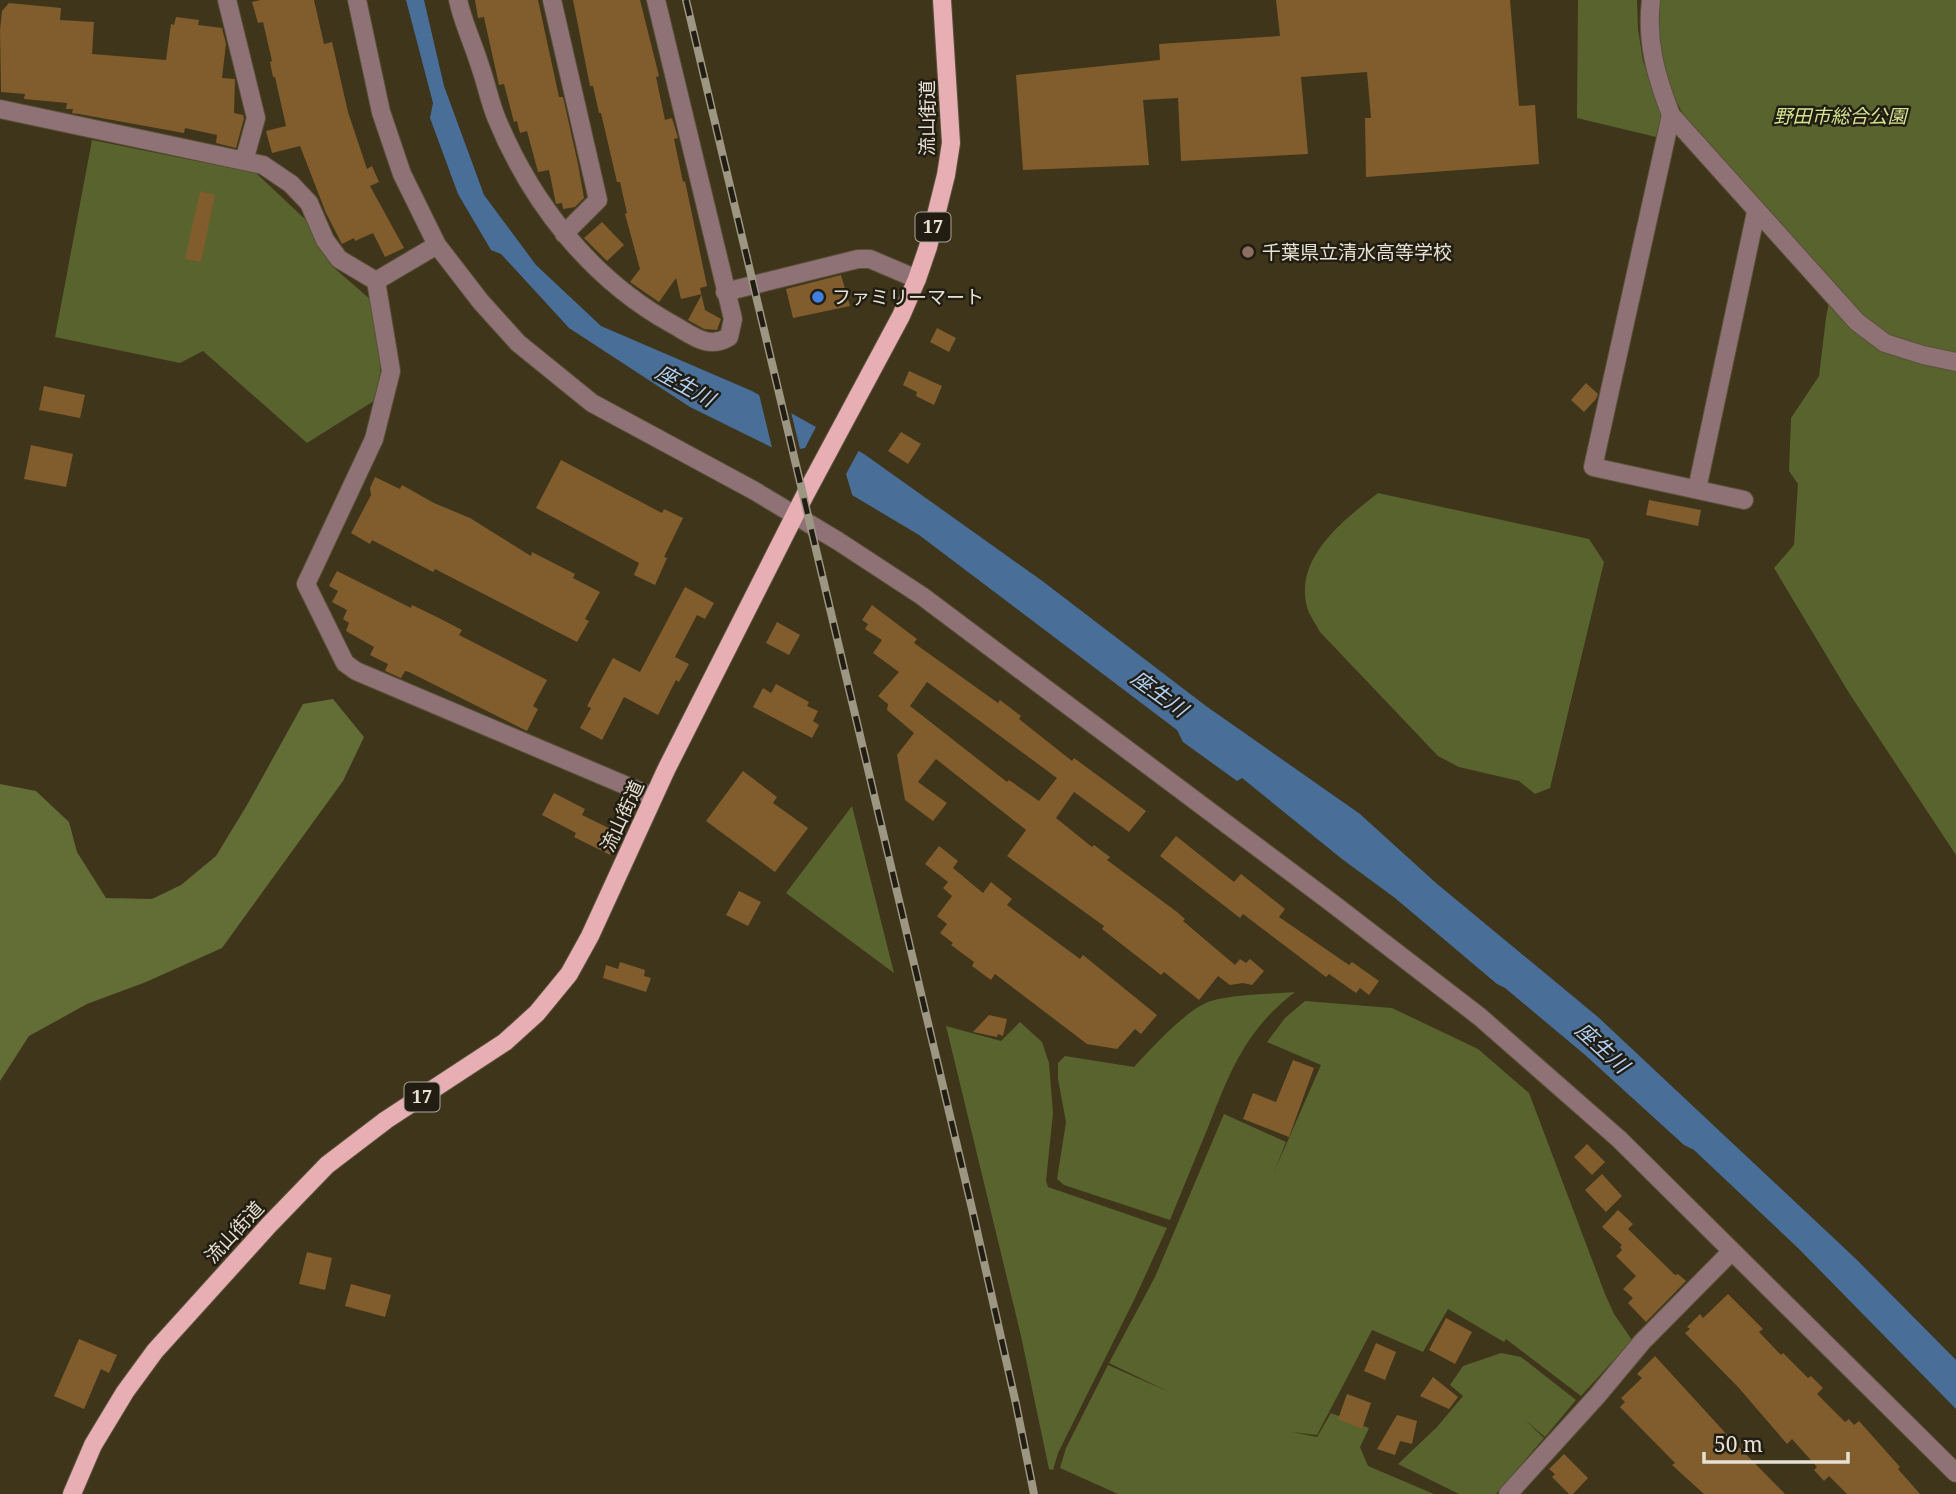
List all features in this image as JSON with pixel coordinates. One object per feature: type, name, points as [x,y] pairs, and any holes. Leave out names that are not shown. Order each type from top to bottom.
[{"type":"main road","name":"流山街道","points":[[72,1494],[93,1445],[125,1392],[155,1351],[327,1165],[386,1120],[505,1042],[537,1013],[569,974],[590,936],[653,797],[805,495],[918,279],[946,175],[951,143],[942,0]]},
{"type":"street","points":[[227,0],[256,118],[244,161]]},
{"type":"street","points":[[357,0],[381,112],[402,174],[437,245],[481,302],[518,343],[592,403],[796,515],[922,596],[1480,1017],[1619,1139],[1956,1473]]},
{"type":"street","points":[[458,0],[495,115],[519,166],[564,233],[584,257],[612,283],[656,315],[707,343],[719,343],[729,337],[733,319],[656,0]]},
{"type":"street","points":[[552,0],[598,200],[564,233]]},
{"type":"street","points":[[1651,0],[1648,22],[1650,51],[1671,115],[1817,280],[1866,329],[1885,343],[1956,362]]},
{"type":"street","points":[[0,109],[263,165],[291,184],[309,203],[325,240],[339,259],[376,281],[391,371],[374,439],[306,584],[345,663],[369,677],[653,797]]},
{"type":"street","points":[[1671,115],[1593,467],[1744,500]]},
{"type":"street","points":[[1697,489],[1756,212]]},
{"type":"street","points":[[376,281],[437,245]]},
{"type":"street","points":[[725,292],[859,259],[870,259],[918,279]]},
{"type":"street","points":[[1508,1494],[1642,1342],[1731,1252]]},
{"type":"green space","points":[[1578,0],[1637,0],[1643,61],[1663,110],[1656,137],[1577,118]]},
{"type":"green space","name":"野田市総合公園","points":[[1658,0],[1956,0],[1956,855],[1849,693],[1774,568],[1794,545],[1798,484],[1789,471],[1791,418],[1819,376],[1833,281],[1685,118],[1667,84],[1657,47]]},
{"type":"green space","points":[[92,140],[256,173],[307,221],[332,266],[371,300],[381,363],[377,399],[307,443],[203,351],[180,363],[55,337]]},
{"type":"green space","points":[[1378,493],[1589,539],[1604,562],[1550,788],[1535,794],[1519,781],[1459,767],[1438,756],[1320,632],[1307,607],[1305,589],[1308,572],[1325,541]]},
{"type":"green space","points":[[333,699],[364,737],[343,781],[222,948],[146,982],[87,1004],[29,1036],[0,1081],[0,784],[36,791],[69,822],[77,852],[106,898],[152,899],[181,885],[216,856],[303,704]]},
{"type":"green space","points":[[852,806],[894,973],[786,893]]},
{"type":"green space","points":[[1295,992],[1264,1021],[1233,1068],[1170,1220],[1064,1185],[1057,1179],[1066,1122],[1058,1079],[1058,1063],[1065,1056],[1134,1067],[1179,1022],[1208,1002],[1238,996]]},
{"type":"green space","points":[[1305,1001],[1392,1008],[1478,1049],[1529,1093],[1605,1294],[1614,1314],[1632,1340],[1581,1396],[1506,1339],[1504,1342],[1448,1309],[1423,1352],[1372,1330],[1317,1435],[1292,1432],[1317,1437],[1331,1413],[1369,1428],[1360,1447],[1368,1466],[1434,1494],[1118,1494],[1060,1468],[1066,1448],[1108,1365],[1169,1392],[1109,1363],[1155,1277],[1224,1114],[1286,1142],[1274,1172],[1321,1065],[1267,1042],[1285,1018]]},
{"type":"green space","points":[[1020,1022],[1042,1042],[1049,1063],[1053,1113],[1046,1181],[1048,1187],[1167,1228],[1058,1453],[1053,1470],[1049,1469],[1021,1336],[946,1026],[1001,1041]]},
{"type":"green space","points":[[1501,1353],[1521,1357],[1576,1400],[1545,1437],[1524,1419],[1544,1438],[1496,1494],[1459,1494],[1398,1464],[1437,1427],[1463,1396],[1450,1385],[1463,1366]]},
{"type":"water","name":"座生川","points":[[406,0],[424,0],[444,86],[484,195],[536,265],[601,326],[752,391],[864,454],[1041,580],[1206,706],[1360,814],[1436,883],[1598,1017],[1856,1259],[1956,1360],[1956,1409],[1798,1248],[1694,1150],[1684,1145],[1584,1054],[1505,988],[1242,778],[1237,781],[1183,742],[1177,730],[919,535],[775,449],[690,407],[569,328],[501,254],[491,250],[458,194],[430,118],[433,103]]},
{"type":"pier","points":[[758,390],[790,408],[800,449],[805,448],[817,425],[859,450],[846,474],[854,501],[773,452]]},
{"type":"building","points":[[314,0],[324,44],[332,42],[348,112],[367,169],[372,166],[379,182],[370,186],[404,248],[385,257],[373,233],[342,244],[326,213],[300,146],[272,153],[266,131],[286,126],[273,77],[263,22],[258,23],[252,2]]},
{"type":"building","points":[[475,0],[538,0],[559,97],[563,97],[578,164],[584,198],[575,207],[563,209],[562,203],[556,204],[549,170],[538,172],[527,131],[520,133],[517,121],[514,122],[504,84],[499,85],[484,17],[478,18]]},
{"type":"building","points":[[573,0],[640,0],[659,76],[656,77],[665,120],[672,118],[678,138],[674,139],[707,286],[700,288],[701,294],[681,299],[676,278],[659,302],[630,282],[640,269],[625,214],[627,213],[620,182],[617,182],[593,86],[590,86]]},
{"type":"building","points":[[1276,0],[1510,0],[1519,106],[1535,105],[1539,164],[1366,177],[1365,118],[1371,118],[1367,72],[1301,77],[1308,154],[1181,161],[1178,98],[1143,100],[1149,165],[1023,170],[1016,75],[1160,60],[1159,44],[1280,36]]},
{"type":"building","points":[[9,3],[61,8],[60,20],[94,22],[92,54],[166,60],[171,24],[174,25],[176,17],[199,20],[198,25],[222,28],[226,44],[222,78],[235,79],[234,113],[243,115],[244,118],[236,148],[216,143],[217,135],[185,128],[184,133],[72,113],[73,109],[66,109],[67,103],[24,99],[25,94],[1,92],[0,30],[2,11]]},
{"type":"building","points":[[200,191],[215,195],[201,262],[185,259]]},
{"type":"building","points":[[602,222],[624,245],[607,261],[584,238]]},
{"type":"building","name":"ファミリーマート","points":[[841,275],[850,306],[793,318],[786,289]]},
{"type":"building","points":[[702,295],[705,310],[721,319],[717,330],[704,329],[688,320]]},
{"type":"building","points":[[937,328],[956,338],[949,352],[930,342]]},
{"type":"building","points":[[909,371],[942,386],[934,405],[916,396],[917,392],[903,385]]},
{"type":"building","points":[[1586,383],[1598,394],[1584,412],[1571,400]]},
{"type":"building","points":[[44,386],[85,395],[80,418],[39,410]]},
{"type":"building","points":[[901,432],[921,444],[908,464],[888,451]]},
{"type":"building","points":[[31,445],[73,454],[66,487],[24,479]]},
{"type":"building","points":[[561,460],[662,513],[664,509],[683,518],[664,557],[667,558],[655,585],[634,575],[639,563],[536,508]]},
{"type":"building","points":[[375,477],[400,489],[402,485],[434,503],[470,518],[531,556],[532,552],[575,574],[573,578],[600,592],[585,619],[589,621],[577,642],[435,569],[433,572],[372,540],[370,544],[351,533],[371,495],[370,488]]},
{"type":"building","points":[[1649,500],[1701,510],[1698,526],[1646,515]]},
{"type":"building","points":[[337,571],[411,608],[412,605],[439,618],[462,630],[459,635],[547,680],[533,706],[538,709],[527,731],[409,672],[405,671],[401,678],[385,671],[388,664],[370,655],[374,647],[346,631],[349,623],[343,619],[347,610],[332,602],[338,591],[329,586]]},
{"type":"building","points":[[685,587],[714,603],[705,619],[697,615],[675,657],[689,664],[679,682],[676,680],[658,715],[624,697],[602,740],[580,728],[591,708],[587,706],[613,658],[640,672]]},
{"type":"building","points":[[872,605],[917,639],[914,643],[998,703],[1000,700],[1021,716],[1019,719],[1072,761],[1074,758],[1146,811],[1129,832],[1074,792],[1056,818],[1092,847],[1094,845],[1110,857],[1107,860],[1177,912],[1185,919],[1183,921],[1235,965],[1240,959],[1246,963],[1250,959],[1264,971],[1252,985],[1230,985],[1218,976],[1199,1000],[1164,972],[1161,975],[1102,929],[1104,926],[1007,856],[1026,830],[936,759],[918,782],[947,803],[933,821],[905,800],[897,755],[914,733],[887,710],[888,704],[878,696],[899,672],[873,653],[882,640],[865,629],[868,624],[862,620]],"holes":[[[927,682],[1057,778],[1039,801],[1009,780],[1007,782],[910,706]]]},
{"type":"building","points":[[777,622],[800,635],[789,655],[766,643]]},
{"type":"building","points":[[776,684],[809,702],[807,706],[818,711],[813,721],[819,725],[812,738],[753,707],[763,688],[771,693]]},
{"type":"building","points":[[743,771],[777,797],[773,803],[808,828],[775,872],[706,821]]},
{"type":"building","points":[[554,793],[585,809],[582,815],[621,834],[610,855],[574,837],[576,833],[542,815]]},
{"type":"building","points":[[1176,836],[1234,882],[1241,874],[1285,909],[1279,917],[1349,965],[1352,962],[1379,981],[1369,995],[1360,988],[1356,993],[1329,974],[1326,977],[1243,914],[1240,918],[1160,856]]},
{"type":"building","points":[[939,846],[958,861],[953,868],[983,893],[991,882],[1012,899],[1007,905],[1080,959],[1083,955],[1157,1015],[1141,1034],[1135,1029],[1117,1049],[1087,1044],[995,974],[991,980],[972,966],[974,962],[940,933],[947,924],[937,916],[952,896],[943,888],[948,882],[925,864]]},
{"type":"building","points":[[739,891],[761,902],[748,926],[726,915]]},
{"type":"building","points":[[620,962],[645,970],[644,976],[651,978],[646,992],[603,978],[606,965],[618,969]]},
{"type":"building","points":[[989,1015],[1007,1019],[1003,1036],[973,1032]]},
{"type":"building","points":[[1293,1060],[1314,1068],[1289,1137],[1243,1119],[1253,1093],[1276,1102]]},
{"type":"building","points":[[1587,1144],[1605,1162],[1592,1175],[1574,1157]]},
{"type":"building","points":[[1602,1174],[1622,1196],[1606,1212],[1585,1190]]},
{"type":"building","points":[[1618,1210],[1633,1224],[1628,1229],[1675,1275],[1678,1274],[1686,1281],[1646,1322],[1628,1303],[1633,1298],[1623,1289],[1636,1276],[1616,1256],[1622,1250],[1622,1245],[1602,1227]]},
{"type":"building","points":[[307,1252],[332,1258],[325,1290],[299,1284]]},
{"type":"building","points":[[351,1284],[391,1295],[385,1317],[345,1306]]},
{"type":"building","points":[[1728,1294],[1763,1329],[1759,1332],[1781,1355],[1783,1353],[1808,1378],[1811,1376],[1823,1388],[1817,1394],[1845,1422],[1849,1419],[1854,1425],[1859,1421],[1920,1494],[1847,1494],[1829,1476],[1824,1481],[1814,1470],[1817,1467],[1792,1439],[1787,1444],[1738,1387],[1685,1333],[1690,1329],[1687,1327],[1700,1314],[1703,1318]]},
{"type":"building","points":[[1446,1318],[1472,1332],[1455,1364],[1429,1350]]},
{"type":"building","points":[[79,1339],[117,1355],[109,1373],[101,1369],[84,1409],[54,1396]]},
{"type":"building","points":[[1376,1343],[1396,1352],[1385,1380],[1364,1371]]},
{"type":"building","points":[[1655,1356],[1785,1494],[1704,1494],[1672,1465],[1675,1463],[1620,1407],[1625,1402],[1621,1398],[1642,1378],[1637,1374]]},
{"type":"building","points":[[1433,1377],[1458,1397],[1449,1409],[1420,1396]]},
{"type":"building","points":[[1347,1394],[1371,1403],[1362,1429],[1338,1419]]},
{"type":"building","points":[[1397,1415],[1417,1421],[1412,1444],[1400,1441],[1395,1455],[1377,1449]]},
{"type":"building","points":[[1564,1454],[1588,1478],[1573,1494],[1569,1494],[1552,1477],[1555,1474],[1549,1469]]},
{"type":"railway","points":[[686,0],[973,1213],[1034,1494]]},
{"type":"place","name":"千葉県立清水高等学校","points":[[1248,252]]},
{"type":"place","name":"ファミリーマート","points":[[818,297]]}]
